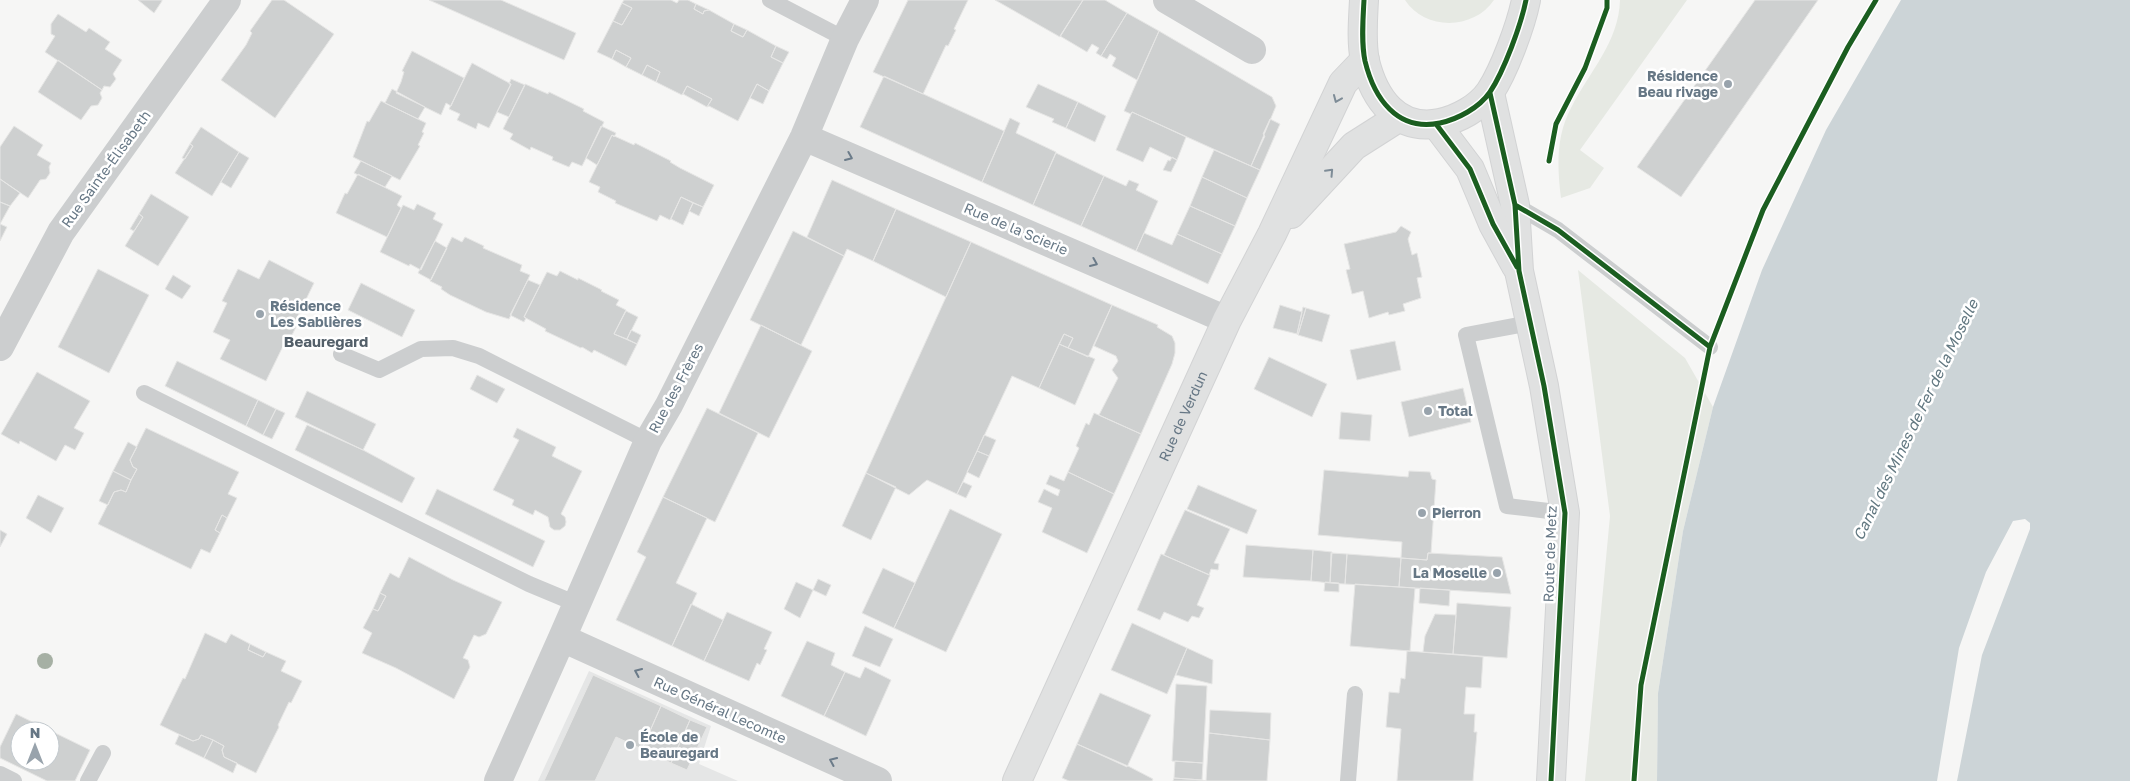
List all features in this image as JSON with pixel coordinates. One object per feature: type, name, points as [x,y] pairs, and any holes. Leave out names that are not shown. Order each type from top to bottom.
[{"type":"main road","points":[[1364,0],[1365,60],[1372,83],[1382,102],[1398,118],[1415,124],[1436,124],[1465,114],[1490,93],[1505,62],[1526,0]]},
{"type":"main road","name":"Rue de Verdun","points":[[1017,781],[1227,320],[1272,234],[1343,83],[1365,60]]},
{"type":"main road","name":"Route de Metz","points":[[1490,93],[1515,205],[1519,272],[1544,386],[1565,512],[1551,781]]},
{"type":"main road","points":[[1272,234],[1354,146],[1398,118]]},
{"type":"main road","name":"Route de Metz","points":[[1436,124],[1470,169],[1493,224],[1519,272]]},
{"type":"street","name":"Rue Sainte-Élisabeth","points":[[0,347],[60,232],[227,0]]},
{"type":"street","name":"Rue des Frères","points":[[498,781],[648,441],[669,404],[804,137],[865,0]]},
{"type":"street","points":[[1167,0],[1252,50]]},
{"type":"street","name":"Rue de la Scierie","points":[[804,137],[1227,320]]},
{"type":"street","name":"Rue Général Lecomte","points":[[562,638],[878,781]]},
{"type":"lane","points":[[770,0],[846,39]]},
{"type":"lane","points":[[1515,205],[1558,230],[1710,347]]},
{"type":"lane","points":[[1530,323],[1466,335],[1507,506],[1565,512]]},
{"type":"lane","points":[[341,354],[379,370],[421,349],[453,348],[479,356],[648,441]]},
{"type":"lane","points":[[144,393],[521,580],[577,604]]},
{"type":"lane","points":[[1348,781],[1355,694]]},
{"type":"lane","points":[[88,781],[104,752]]},
{"type":"lane","points":[[0,774],[14,781]]},
{"type":"shaded area","points":[[1405,0],[1494,0],[1485,10],[1474,17],[1450,23],[1437,22],[1425,17],[1414,10]]},
{"type":"shaded area","points":[[1620,0],[1687,0],[1580,150],[1604,168],[1590,188],[1561,198],[1558,163],[1560,141],[1566,119],[1609,43],[1618,15]]},
{"type":"shaded area","points":[[1578,270],[1685,358],[1713,407],[1683,531],[1658,693],[1657,781],[1585,781],[1610,516]]},
{"type":"shaded area","name":"École de Beauregard","points":[[589,671],[711,726],[699,764],[738,781],[538,781]]},
{"type":"water","name":"Canal des Mines de Fer de la Moselle","points":[[1901,0],[2130,0],[2130,781],[1957,781],[1982,655],[2030,529],[2030,523],[2025,519],[2013,521],[1986,572],[1959,648],[1937,781],[1657,781],[1658,693],[1683,531],[1713,407],[1762,270],[1826,130]]},
{"type":"building","points":[[138,0],[162,0],[162,1],[154,13]]},
{"type":"building","points":[[272,0],[284,0],[334,34],[275,118],[221,80],[246,45],[252,33],[250,31]]},
{"type":"building","points":[[429,0],[501,0],[576,33],[564,60]]},
{"type":"building","points":[[624,0],[671,0],[677,3],[679,0],[688,0],[696,4],[694,9],[703,14],[704,11],[709,10],[734,24],[731,31],[743,37],[747,30],[776,46],[771,57],[783,63],[769,91],[757,84],[738,121],[709,106],[707,107],[712,99],[687,86],[682,95],[656,82],[660,72],[647,65],[642,75],[626,67],[631,58],[616,50],[612,59],[597,52],[613,21],[622,25],[632,8],[622,3]]},
{"type":"building","points":[[908,0],[968,0],[954,29],[956,30],[948,46],[946,45],[923,94],[873,72]]},
{"type":"building","points":[[995,0],[1083,0],[1060,37]]},
{"type":"building","points":[[1083,0],[1105,0],[1127,13],[1101,56],[1096,53],[1099,48],[1092,44],[1087,52],[1060,36]]},
{"type":"building","name":"Résidence Beau rivage","points":[[1755,0],[1818,0],[1681,197],[1637,167]]},
{"type":"building","points":[[622,3],[632,8],[622,25],[613,21]]},
{"type":"building","points":[[696,4],[709,10],[704,11],[703,14],[694,9]]},
{"type":"building","points":[[1127,13],[1159,31],[1137,80],[1112,66],[1116,58],[1110,54],[1107,59],[1101,56]]},
{"type":"building","points":[[58,14],[86,32],[89,28],[110,42],[105,49],[122,60],[113,74],[116,79],[110,87],[104,86],[102,90],[45,52],[55,36],[51,34],[51,24]]},
{"type":"building","points":[[734,24],[747,30],[743,37],[731,31]]},
{"type":"building","points":[[1159,31],[1272,97],[1276,106],[1251,166],[1132,112],[1131,114],[1124,111]]},
{"type":"building","points":[[776,46],[789,52],[783,63],[771,57]]},
{"type":"building","points":[[616,50],[631,58],[626,67],[612,59]]},
{"type":"building","points":[[412,51],[464,78],[451,106],[446,103],[441,115],[396,93],[404,72],[402,71]]},
{"type":"building","points":[[58,60],[102,90],[100,93],[102,98],[98,105],[91,106],[81,120],[38,92]]},
{"type":"building","points":[[472,63],[511,84],[489,128],[478,123],[476,129],[457,120],[460,114],[449,109]]},
{"type":"building","points":[[647,65],[660,72],[656,82],[642,75]]},
{"type":"building","points":[[884,76],[1004,131],[982,182],[860,127]]},
{"type":"building","points":[[511,79],[525,85],[509,117],[497,112],[511,84],[509,84]]},
{"type":"building","points":[[525,84],[548,94],[549,92],[584,109],[583,111],[604,122],[582,166],[572,162],[569,167],[552,160],[553,157],[531,147],[530,150],[510,139],[513,134],[503,129]]},
{"type":"building","points":[[757,84],[769,91],[763,104],[750,98]]},
{"type":"building","points":[[1038,84],[1078,102],[1066,128],[1052,122],[1054,119],[1026,107]]},
{"type":"building","points":[[687,86],[712,99],[707,107],[683,94]]},
{"type":"building","points":[[392,89],[425,107],[418,119],[385,103]]},
{"type":"building","points":[[381,101],[426,123],[422,132],[424,133],[418,145],[420,146],[400,180],[353,157],[367,121],[369,122]]},
{"type":"building","points":[[1078,102],[1106,116],[1095,142],[1066,128]]},
{"type":"building","points":[[1132,112],[1186,137],[1177,160],[1150,147],[1143,162],[1116,150]]},
{"type":"building","points":[[1010,118],[1020,123],[1016,133],[1056,152],[1033,205],[982,182]]},
{"type":"building","points":[[1270,119],[1280,124],[1260,170],[1251,166],[1265,136],[1263,134]]},
{"type":"building","points":[[14,126],[43,145],[37,155],[51,163],[49,167],[50,173],[46,179],[40,180],[28,198],[0,179],[0,147]]},
{"type":"building","points":[[601,126],[616,133],[614,137],[612,135],[597,165],[586,158]]},
{"type":"building","points":[[201,127],[239,152],[212,196],[175,173],[193,146],[190,144]]},
{"type":"building","points":[[612,135],[634,145],[635,143],[714,185],[703,207],[681,197],[670,220],[660,215],[657,221],[615,203],[616,201],[598,192],[600,187],[589,182]]},
{"type":"building","points":[[190,144],[193,146],[185,159],[182,158]]},
{"type":"building","points":[[1214,150],[1260,170],[1247,198],[1202,177]]},
{"type":"building","points":[[239,152],[249,158],[231,188],[221,182]]},
{"type":"building","points":[[1056,153],[1104,176],[1081,226],[1033,205]]},
{"type":"building","points":[[1172,157],[1177,160],[1171,172],[1163,170],[1168,160],[1170,161]]},
{"type":"building","points":[[361,161],[392,176],[385,187],[354,173]]},
{"type":"building","points":[[358,174],[402,196],[397,205],[401,208],[387,237],[336,213],[345,193],[347,194]]},
{"type":"building","points":[[1104,176],[1126,186],[1129,180],[1139,184],[1136,190],[1158,201],[1136,251],[1081,226]]},
{"type":"building","points":[[1202,177],[1247,198],[1235,226],[1190,206]]},
{"type":"building","points":[[0,179],[20,193],[10,206],[0,202]]},
{"type":"building","points":[[832,180],[896,209],[873,261],[847,249],[844,256],[807,237]]},
{"type":"building","points":[[151,194],[189,217],[158,266],[125,246],[143,217],[139,214]]},
{"type":"building","points":[[681,197],[693,203],[683,225],[671,219]]},
{"type":"building","points":[[0,202],[10,206],[0,224]]},
{"type":"building","points":[[693,203],[703,207],[699,216],[689,211]]},
{"type":"building","points":[[417,204],[436,213],[433,219],[443,224],[421,270],[380,252],[403,205],[414,210]]},
{"type":"building","points":[[1190,206],[1235,226],[1222,254],[1177,234]]},
{"type":"building","points":[[896,209],[971,242],[946,297],[873,261]]},
{"type":"building","points":[[139,214],[143,217],[134,231],[130,229]]},
{"type":"building","points":[[0,224],[7,227],[0,241]]},
{"type":"building","points":[[1401,226],[1411,232],[1408,239],[1412,255],[1417,253],[1422,277],[1417,278],[1421,298],[1403,304],[1405,311],[1389,315],[1388,312],[1369,318],[1363,291],[1352,294],[1346,270],[1350,269],[1344,244],[1396,232]]},
{"type":"building","points":[[793,231],[844,256],[801,345],[750,320]]},
{"type":"building","points":[[1144,233],[1172,245],[1177,234],[1222,254],[1208,284],[1136,251]]},
{"type":"building","points":[[452,237],[462,242],[465,237],[484,246],[483,248],[522,265],[520,271],[530,275],[509,319],[486,312],[450,295],[441,289],[442,287],[430,281]]},
{"type":"building","points":[[435,241],[447,248],[431,280],[418,273]]},
{"type":"building","points":[[971,242],[1112,305],[1088,357],[1068,348],[1073,338],[1064,334],[1039,388],[1012,376],[957,494],[927,480],[909,495],[866,473]]},
{"type":"building","name":"Résidence Les Sablières","points":[[269,260],[314,283],[294,324],[297,325],[289,341],[286,340],[266,381],[220,359],[230,340],[213,332],[227,303],[222,301],[238,269],[259,279]]},
{"type":"building","points":[[98,269],[149,295],[109,373],[58,347]]},
{"type":"building","points":[[560,271],[578,280],[578,278],[619,300],[616,305],[626,310],[614,334],[637,344],[626,366],[594,350],[592,353],[545,331],[546,329],[524,317],[547,272],[557,276]]},
{"type":"building","points":[[173,275],[191,286],[182,299],[165,289]]},
{"type":"building","points":[[528,280],[540,285],[524,317],[526,318],[524,322],[510,315]]},
{"type":"building","points":[[361,283],[415,310],[402,337],[348,310]]},
{"type":"building","points":[[1112,305],[1158,325],[1157,327],[1172,336],[1175,343],[1172,364],[1141,434],[1099,415],[1118,378],[1112,370],[1118,361],[1116,356],[1094,346]]},
{"type":"building","points":[[1280,305],[1302,312],[1297,334],[1273,328]]},
{"type":"building","points":[[1303,307],[1306,308],[1298,335],[1297,334]]},
{"type":"building","points":[[1306,308],[1330,315],[1322,342],[1298,335]]},
{"type":"building","points":[[626,311],[638,317],[627,339],[614,334]]},
{"type":"building","points":[[761,325],[812,351],[769,438],[719,413]]},
{"type":"building","points":[[631,330],[641,335],[637,344],[627,339]]},
{"type":"building","points":[[1064,334],[1073,338],[1068,348],[1059,344]]},
{"type":"building","points":[[1395,341],[1401,370],[1357,380],[1350,350]]},
{"type":"building","points":[[1059,344],[1095,359],[1075,405],[1039,388]]},
{"type":"building","points":[[1269,357],[1327,384],[1312,417],[1254,389]]},
{"type":"building","points":[[177,361],[258,400],[246,426],[165,386]]},
{"type":"building","points":[[37,372],[90,401],[74,428],[84,433],[75,450],[65,445],[56,461],[20,441],[19,444],[1,434]]},
{"type":"building","points":[[477,375],[505,389],[497,403],[470,389]]},
{"type":"building","points":[[1463,388],[1471,422],[1409,437],[1401,402]]},
{"type":"building","points":[[307,391],[376,424],[363,450],[295,417]]},
{"type":"building","points":[[258,400],[276,409],[263,435],[246,426]]},
{"type":"building","points":[[707,408],[758,433],[715,522],[663,497]]},
{"type":"building","points":[[276,409],[285,413],[272,439],[263,435]]},
{"type":"building","points":[[1341,412],[1372,415],[1370,441],[1339,439]]},
{"type":"building","points":[[1094,413],[1141,434],[1114,494],[1068,472],[1079,448],[1076,446],[1086,423],[1089,425]]},
{"type":"building","points":[[307,425],[363,450],[415,478],[402,503],[295,450]]},
{"type":"building","points":[[146,428],[239,472],[228,494],[237,498],[227,518],[222,515],[215,530],[220,533],[210,553],[201,549],[191,569],[98,524],[114,492],[121,490],[126,492],[137,469],[133,467],[130,460]]},
{"type":"building","points":[[517,428],[556,447],[552,456],[582,471],[561,514],[565,517],[566,522],[565,526],[560,530],[554,530],[550,527],[548,517],[535,510],[533,515],[512,505],[514,500],[493,490],[519,440],[513,437]]},
{"type":"building","points":[[984,435],[996,440],[989,456],[977,451]]},
{"type":"building","points":[[128,442],[137,447],[130,460],[133,467],[137,469],[131,480],[113,471]]},
{"type":"building","points":[[977,451],[989,456],[979,478],[967,472]]},
{"type":"building","points":[[1324,470],[1408,477],[1409,471],[1430,472],[1432,479],[1436,480],[1431,553],[1428,553],[1427,560],[1401,558],[1402,542],[1318,535]]},
{"type":"building","points":[[113,471],[131,480],[126,492],[121,490],[114,492],[108,505],[99,501]]},
{"type":"building","points":[[1068,472],[1114,494],[1087,553],[1042,532],[1052,508],[1038,502],[1044,489],[1058,496],[1060,490],[1046,484],[1050,475],[1064,481]]},
{"type":"building","points":[[866,473],[896,487],[871,540],[842,526]]},
{"type":"building","points":[[963,482],[972,486],[966,498],[957,494]]},
{"type":"building","points":[[1198,485],[1257,510],[1247,534],[1187,509]]},
{"type":"building","points":[[437,489],[545,541],[533,567],[425,514]]},
{"type":"building","points":[[38,495],[64,508],[51,533],[26,518]]},
{"type":"building","points":[[663,497],[707,518],[676,583],[697,593],[672,646],[616,620],[646,557],[637,552]]},
{"type":"building","points":[[950,509],[1002,534],[946,652],[894,628]]},
{"type":"building","points":[[1185,510],[1230,529],[1214,563],[1219,564],[1218,570],[1211,569],[1209,575],[1164,555]]},
{"type":"building","points":[[222,515],[227,518],[220,533],[215,530]]},
{"type":"building","points":[[0,530],[7,534],[0,547]]},
{"type":"building","points":[[1246,545],[1313,550],[1311,581],[1243,577]]},
{"type":"building","points":[[1313,550],[1332,552],[1330,583],[1311,581]]},
{"type":"building","points":[[1331,553],[1347,554],[1345,584],[1330,583]]},
{"type":"building","points":[[1428,553],[1502,557],[1511,594],[1399,587],[1401,558],[1427,560]]},
{"type":"building","points":[[1161,554],[1210,575],[1197,605],[1204,608],[1199,618],[1192,616],[1188,622],[1164,612],[1160,620],[1137,610]]},
{"type":"building","points":[[1347,554],[1401,558],[1399,587],[1345,584]]},
{"type":"building","points":[[409,557],[453,580],[502,602],[486,634],[479,637],[474,635],[463,658],[468,660],[470,667],[454,699],[396,668],[362,653],[372,633],[363,628],[373,609],[378,611],[386,596],[380,593],[390,573],[399,578]]},
{"type":"building","points":[[883,568],[915,583],[894,628],[862,613]]},
{"type":"building","points":[[818,579],[831,585],[826,596],[813,590]]},
{"type":"building","points":[[796,582],[813,590],[800,618],[784,609]]},
{"type":"building","points":[[1325,582],[1339,583],[1339,592],[1324,591]]},
{"type":"building","points":[[1355,584],[1415,588],[1410,651],[1350,646]]},
{"type":"building","points":[[1420,588],[1450,590],[1449,606],[1419,603]]},
{"type":"building","points":[[380,593],[386,596],[378,611],[373,609]]},
{"type":"building","points":[[1457,603],[1511,607],[1507,658],[1453,654]]},
{"type":"building","points":[[691,604],[723,620],[704,661],[672,646]]},
{"type":"building","points":[[727,612],[772,632],[764,649],[767,650],[760,665],[757,663],[749,681],[704,661]]},
{"type":"building","points":[[1435,614],[1456,615],[1453,654],[1423,652],[1425,636]]},
{"type":"building","points":[[1132,623],[1187,648],[1167,694],[1111,670]]},
{"type":"building","points":[[865,626],[893,639],[880,667],[852,656]]},
{"type":"building","points":[[205,633],[226,643],[231,634],[250,644],[248,650],[263,657],[266,652],[286,661],[281,671],[302,681],[291,703],[289,702],[256,773],[224,757],[222,750],[224,746],[213,740],[201,735],[199,739],[193,741],[160,725],[183,678],[185,679]]},
{"type":"building","points":[[807,641],[835,653],[831,665],[845,672],[824,716],[781,696]]},
{"type":"building","points":[[250,644],[266,652],[263,657],[248,650]]},
{"type":"building","points":[[1187,648],[1213,660],[1212,684],[1176,675]]},
{"type":"building","points":[[1407,651],[1483,657],[1481,688],[1466,687],[1464,714],[1475,714],[1474,732],[1477,732],[1473,781],[1397,781],[1401,729],[1386,727],[1389,692],[1399,693],[1401,678],[1405,679]]},
{"type":"building","points":[[865,667],[891,680],[866,736],[824,716],[845,672],[860,678]]},
{"type":"building","points":[[593,675],[661,706],[642,749],[616,737],[595,781],[544,781]]},
{"type":"building","points":[[1176,684],[1207,686],[1203,763],[1172,761]]},
{"type":"building","points":[[1100,693],[1151,715],[1127,767],[1077,744]]},
{"type":"building","points":[[661,706],[690,720],[671,763],[642,749]]},
{"type":"building","points":[[1210,710],[1271,713],[1270,740],[1209,733]]},
{"type":"building","points":[[16,714],[30,721],[13,721]]},
{"type":"building","points":[[690,720],[707,727],[687,770],[671,763]]},
{"type":"building","points":[[10,726],[10,763],[0,758],[0,747]]},
{"type":"building","points":[[1209,733],[1270,740],[1267,781],[1206,781]]},
{"type":"building","points":[[60,735],[90,750],[75,781],[47,781],[27,771],[60,771]]},
{"type":"building","points":[[179,735],[193,741],[199,739],[201,735],[213,740],[204,758],[175,744]]},
{"type":"building","points":[[213,740],[224,746],[222,750],[224,757],[237,763],[233,773],[204,758]]},
{"type":"building","points":[[1077,744],[1153,779],[1152,781],[1069,781],[1062,778]]},
{"type":"building","points":[[1175,761],[1203,763],[1202,780],[1174,778]]},
{"type":"building","points":[[1174,778],[1202,780],[1206,781],[1173,781]]},
{"type":"cycle path","points":[[1364,0],[1363,46],[1365,61],[1374,88],[1381,99],[1400,117],[1411,122],[1425,124],[1440,123],[1461,116],[1474,108],[1490,92],[1516,35],[1526,0]]},
{"type":"cycle path","points":[[1549,161],[1556,124],[1585,68],[1607,8],[1607,0]]},
{"type":"cycle path","points":[[1634,781],[1641,685],[1710,347],[1763,210],[1848,47],[1876,0]]},
{"type":"cycle path","points":[[1490,93],[1515,205],[1519,271],[1544,386],[1565,513],[1551,781]]},
{"type":"cycle path","points":[[1436,124],[1470,169],[1493,224],[1517,267]]},
{"type":"cycle path","points":[[1515,205],[1558,230],[1710,347]]},
{"type":"place","name":"Résidence Beau rivage","points":[[1728,84]]},
{"type":"place","name":"Résidence Les Sablières","points":[[260,314]]},
{"type":"place","name":"Total","points":[[1428,411]]},
{"type":"place","name":"Pierron","points":[[1422,513]]},
{"type":"place","name":"La Moselle","points":[[1497,573]]},
{"type":"place","name":"École de Beauregard","points":[[630,745]]},
{"type":"district","name":"Beauregard","points":[[326,342]]}]
